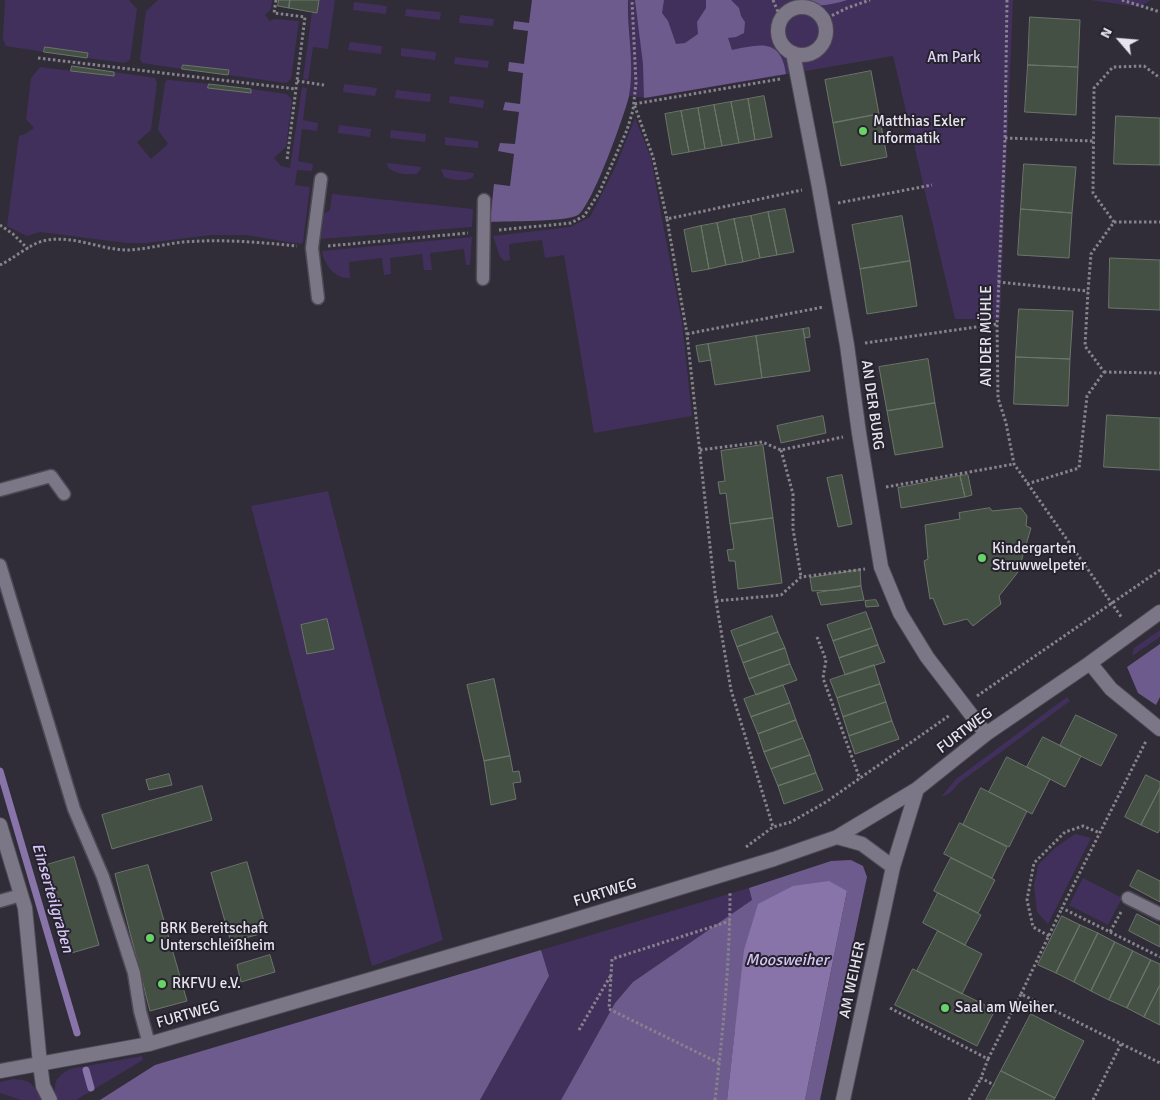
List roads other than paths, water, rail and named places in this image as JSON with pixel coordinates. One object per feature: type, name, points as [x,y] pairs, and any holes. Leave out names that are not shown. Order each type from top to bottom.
[{"type":"street","name":"AN DER BURG","points":[[793,53],[809,54],[822,44],[826,31],[819,14],[806,8],[792,9],[781,19],[778,26],[778,34],[786,49],[793,53],[820,187],[847,345],[858,433],[881,567],[900,613],[926,657],[986,734]]},
{"type":"street","name":"FURTWEG","points":[[0,1071],[149,1044],[547,928],[774,860],[838,838],[917,789],[986,734],[1090,663],[1160,612]]},
{"type":"street","points":[[1090,663],[1111,689],[1157,727]]},
{"type":"street","name":"AM WEIHER","points":[[843,1100],[893,867],[917,789]]},
{"type":"street","points":[[0,825],[25,908],[40,1064],[43,1086],[50,1100]]},
{"type":"street","points":[[838,838],[862,844],[893,867]]},
{"type":"lane","points":[[318,298],[312,248],[321,179]]},
{"type":"lane","points":[[483,278],[484,200]]},
{"type":"lane","points":[[0,490],[51,476],[64,494]]},
{"type":"lane","points":[[0,565],[74,809],[103,877],[134,973],[140,1011],[149,1044]]},
{"type":"lane","points":[[0,901],[21,895]]},
{"type":"lane","points":[[1128,898],[1160,914]]},
{"type":"water","name":"Moosweiher","points":[[829,881],[847,891],[805,1100],[727,1100],[744,950],[758,904],[793,886]]},
{"type":"waterway","name":"Einserteilgraben","points":[[0,771],[77,1033]]},
{"type":"waterway","points":[[86,1070],[91,1088]]},
{"type":"place","name":"Matthias Exler Informatik","points":[[863,131]]},
{"type":"place","name":"Kindergarten Struwwelpeter","points":[[982,558]]},
{"type":"place","name":"BRK Bereitschaft Unterschleißheim","points":[[150,938]]},
{"type":"place","name":"RKFVU e.V.","points":[[162,984]]},
{"type":"place","name":"Saal am Weiher","points":[[945,1008]]},
{"type":"park label","name":"Am Park","points":[[954,58]]}]
